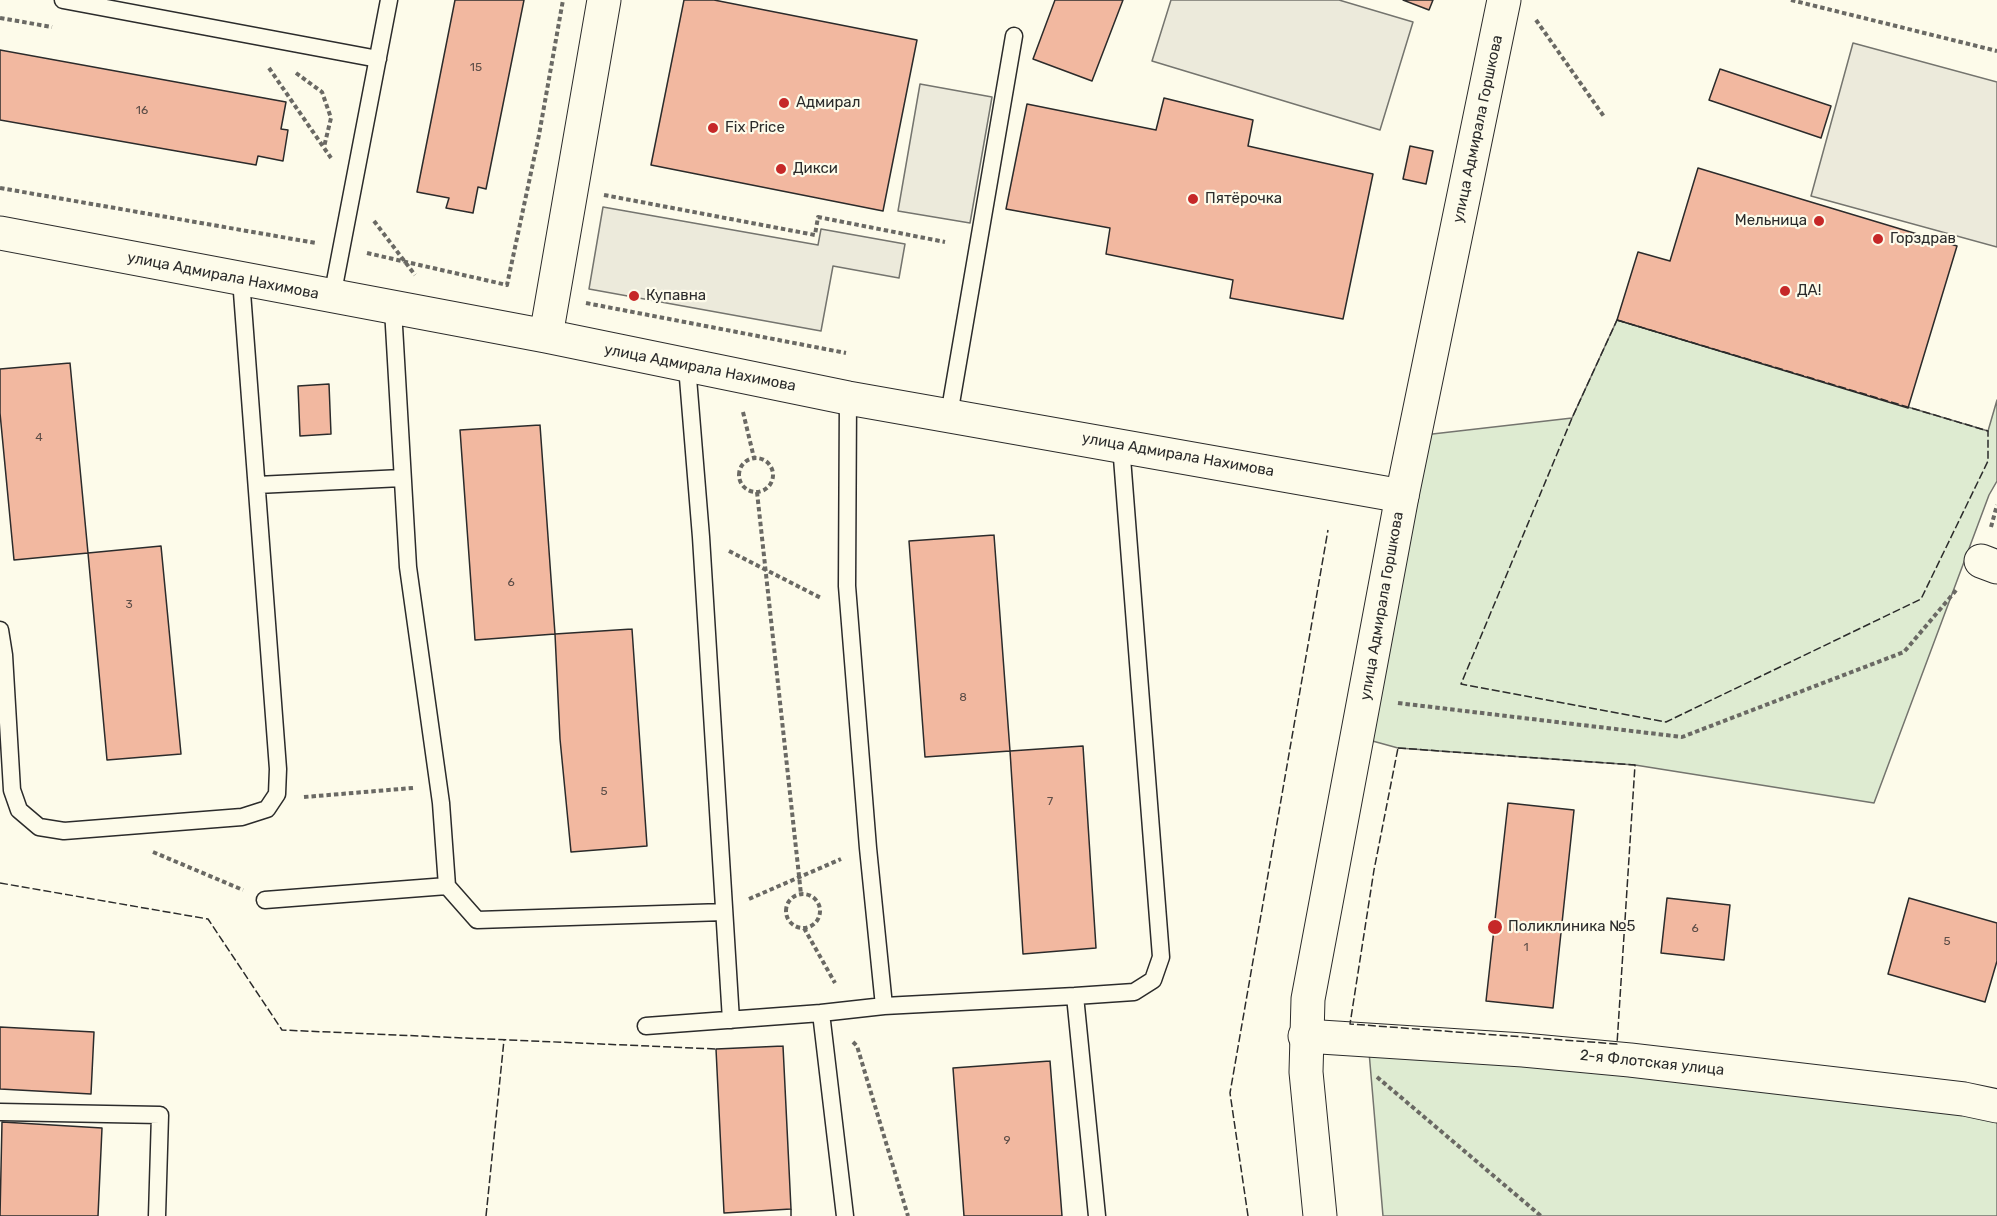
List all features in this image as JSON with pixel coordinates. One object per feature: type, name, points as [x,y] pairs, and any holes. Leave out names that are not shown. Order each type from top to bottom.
[{"type":"street","points":[[546,336],[604,0]]},
{"type":"street","name":"улица Адмирала Горшкова","points":[[1320,1216],[1305,1036],[1308,999],[1402,496],[1504,0]]},
{"type":"street","name":"улица Адмирала Нахимова","points":[[0,233],[393,309],[546,336],[848,398],[1402,496]]},
{"type":"street","name":"2-я Флотская улица","points":[[1305,1036],[1523,1050],[1630,1060],[1964,1099],[1997,1106]]},
{"type":"lane","points":[[63,0],[378,59]]},
{"type":"lane","points":[[332,297],[389,0]]},
{"type":"lane","points":[[949,415],[1014,36]]},
{"type":"lane","points":[[0,630],[4,655],[12,790],[19,810],[39,827],[64,831],[242,817],[267,809],[277,794],[278,769],[241,279]]},
{"type":"lane","points":[[393,309],[408,567],[438,785],[447,886],[477,920],[724,912]]},
{"type":"lane","points":[[687,366],[701,537],[731,1020]]},
{"type":"lane","points":[[848,398],[847,586],[868,848],[884,1006]]},
{"type":"lane","points":[[646,1026],[884,1006],[1134,993],[1153,980],[1161,957],[1121,446]]},
{"type":"lane","points":[[257,485],[402,478]]},
{"type":"lane","points":[[266,900],[447,886]]},
{"type":"lane","points":[[1075,996],[1097,1216]]},
{"type":"lane","points":[[821,1013],[845,1216]]},
{"type":"lane","points":[[0,1112],[160,1115],[157,1216]]},
{"type":"path","points":[[1791,0],[1997,51]]},
{"type":"path","points":[[0,18],[58,28]]},
{"type":"path","points":[[1534,18],[1605,118]]},
{"type":"path","points":[[268,67],[278,69]]},
{"type":"path","points":[[287,71],[297,74],[322,92],[331,118],[324,147]]},
{"type":"path","points":[[592,193],[814,235],[818,217],[945,243]]},
{"type":"path","points":[[584,303],[846,352]]},
{"type":"path","points":[[742,405],[754,458]]},
{"type":"path","points":[[754,458],[764,460],[772,472],[768,486],[757,492],[747,490],[739,477],[743,464],[754,458]]},
{"type":"path","points":[[757,492],[801,894]]},
{"type":"path","points":[[701,537],[766,568],[828,602]]},
{"type":"path","points":[[1365,699],[1682,737],[1904,652],[1989,564]]},
{"type":"path","points":[[273,800],[438,785]]},
{"type":"path","points":[[724,912],[799,876],[868,848]]},
{"type":"path","points":[[150,851],[266,900]]},
{"type":"path","points":[[804,928],[818,919],[819,907],[811,896],[801,894],[790,900],[786,913],[794,925],[804,928],[850,1009]]},
{"type":"path","points":[[821,1013],[857,1046],[908,1216]]},
{"type":"path","points":[[1376,1076],[1541,1216]]},
{"type":"green space","points":[[1617,320],[1988,431],[1997,400],[1997,481],[1989,495],[1874,803],[1635,765],[1398,748],[1358,737],[1415,436],[1572,418]]},
{"type":"green space","points":[[1368,1040],[1997,1106],[1997,1216],[1383,1216]]},
{"type":"shaded area","points":[[1171,0],[1339,0],[1413,22],[1380,130],[1152,61]]},
{"type":"shaded area","points":[[1853,43],[1997,82],[1997,247],[1811,196]]},
{"type":"shaded area","points":[[920,84],[992,97],[970,223],[898,211]]},
{"type":"shaded area","points":[[603,207],[818,245],[821,229],[905,244],[899,278],[833,266],[821,331],[589,289]]},
{"type":"building","points":[[455,0],[524,0],[486,189],[478,187],[473,213],[446,208],[449,198],[417,192]]},
{"type":"building","name":"Адмирал","points":[[684,0],[714,0],[917,40],[883,211],[651,165]]},
{"type":"building","points":[[1055,0],[1123,0],[1092,81],[1033,59]]},
{"type":"building","points":[[1403,0],[1433,0],[1429,10]]},
{"type":"building","points":[[0,50],[286,102],[281,129],[288,130],[283,161],[258,156],[256,165],[0,120]]},
{"type":"building","points":[[1720,69],[1831,106],[1821,138],[1709,100]]},
{"type":"building","points":[[1164,98],[1253,120],[1248,146],[1373,174],[1343,319],[1230,298],[1233,280],[1106,254],[1110,228],[1006,209],[1027,104],[1156,130]]},
{"type":"building","points":[[1410,146],[1433,151],[1426,184],[1403,179]]},
{"type":"building","name":"ДА!","points":[[1698,168],[1957,246],[1908,408],[1617,320],[1638,252],[1670,261]]},
{"type":"building","points":[[70,363],[88,553],[14,560],[0,413],[0,369]]},
{"type":"building","points":[[329,384],[331,434],[300,436],[298,386]]},
{"type":"building","points":[[540,425],[555,634],[475,640],[460,430]]},
{"type":"building","points":[[994,535],[1010,751],[925,757],[909,541]]},
{"type":"building","points":[[161,546],[181,754],[107,760],[88,553]]},
{"type":"building","points":[[632,629],[647,846],[571,852],[560,739],[555,634]]},
{"type":"building","points":[[1083,746],[1096,948],[1023,954],[1010,751]]},
{"type":"building","points":[[1508,803],[1574,810],[1553,1008],[1486,1001]]},
{"type":"building","points":[[1667,898],[1730,905],[1724,960],[1661,953]]},
{"type":"building","points":[[1909,898],[1997,923],[1997,961],[1985,1002],[1888,974]]},
{"type":"building","points":[[0,1027],[94,1032],[91,1094],[0,1089]]},
{"type":"building","points":[[783,1046],[791,1209],[724,1213],[716,1049]]},
{"type":"building","points":[[1050,1061],[1062,1216],[964,1216],[953,1068]]},
{"type":"building","points":[[2,1122],[102,1128],[98,1216],[0,1216]]},
{"type":"fence","points":[[1617,320],[1988,431],[1988,461],[1921,599],[1666,722],[1461,684],[1572,418],[1617,320]]},
{"type":"fence","points":[[1248,1216],[1230,1093],[1328,530]]},
{"type":"fence","points":[[1398,748],[1635,765],[1617,1044],[1350,1024],[1374,870],[1398,748]]},
{"type":"fence","points":[[0,883],[208,919],[282,1030],[716,1049]]},
{"type":"fence","points":[[486,1216],[504,1040]]},
{"type":"fence","points":[[791,1209],[791,1216]]},
{"type":"place","name":"Адмирал","points":[[784,103]]},
{"type":"place","name":"Fix Price","points":[[713,128]]},
{"type":"place","name":"Дикси","points":[[781,169]]},
{"type":"place","name":"Пятёрочка","points":[[1193,199]]},
{"type":"place","name":"Мельница","points":[[1819,221]]},
{"type":"place","name":"Горздрав","points":[[1878,239]]},
{"type":"place","name":"ДА!","points":[[1785,291]]},
{"type":"place","name":"Купавна","points":[[634,296]]},
{"type":"place","name":"Поликлиника №5","points":[[1495,927]]}]
